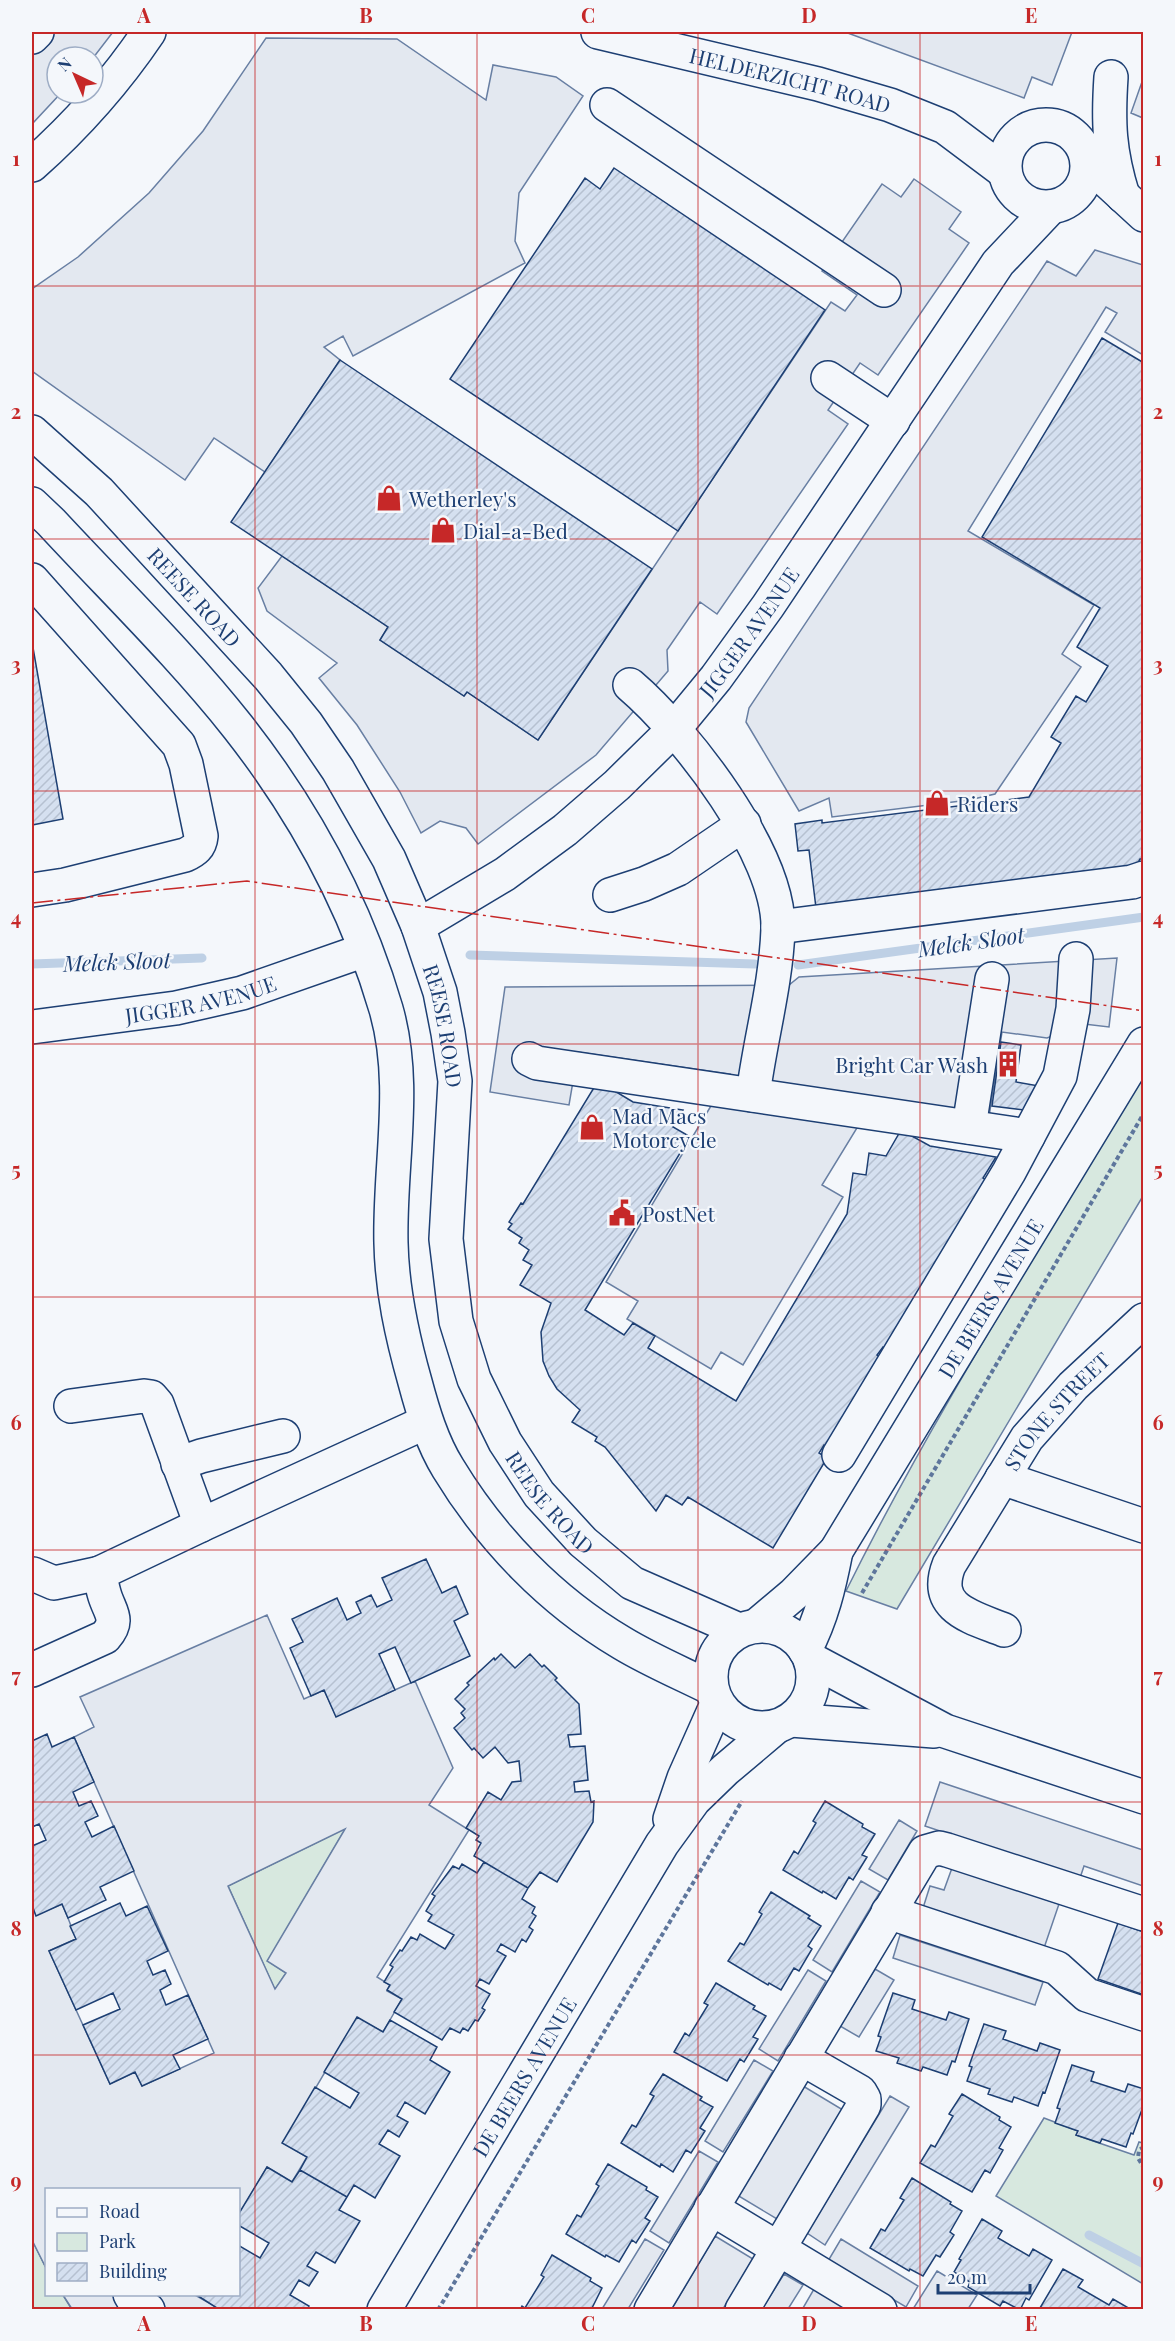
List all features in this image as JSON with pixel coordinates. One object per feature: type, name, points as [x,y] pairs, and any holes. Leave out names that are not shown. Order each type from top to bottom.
[{"type":"street","points":[[32,37],[37,32]]},
{"type":"street","points":[[32,165],[90,108],[129,61],[149,32]]},
{"type":"street","name":"HELDERZICHT ROAD","points":[[598,32],[818,84],[890,105],[945,127],[1017,136]]},
{"type":"street","points":[[1111,77],[1109,133],[1112,157],[1136,208]]},
{"type":"street","points":[[607,105],[884,290]]},
{"type":"street","points":[[1061,203],[1083,182],[1087,161],[1084,149],[1076,137],[1060,127],[1047,124],[1034,126],[1017,136],[1007,152],[1010,183],[1036,206],[1061,203],[1136,208]]},
{"type":"street","name":"HELDERZICHT ROAD","points":[[945,127],[1010,183]]},
{"type":"street","points":[[1087,161],[1136,208]]},
{"type":"street","name":"JIGGER AVENUE","points":[[998,263],[1010,183]]},
{"type":"street","name":"JIGGER AVENUE","points":[[418,926],[505,874],[565,830],[674,729],[716,678],[768,606],[998,263],[1061,203]]},
{"type":"street","points":[[828,378],[892,421]]},
{"type":"street","name":"REESE ROAD","points":[[32,432],[99,492],[268,675],[306,723],[338,770],[389,859],[418,926],[440,992],[455,1080],[447,1239],[456,1321],[474,1379],[505,1443],[539,1494],[583,1542],[632,1583],[747,1628]]},
{"type":"street","points":[[32,504],[165,645],[237,727],[270,771],[317,845],[339,888],[387,1011],[394,1048],[398,1085],[391,1188],[391,1246],[396,1302],[403,1342],[426,1422],[447,1467],[498,1539],[534,1577],[621,1643],[714,1696]]},
{"type":"street","points":[[32,580],[179,745],[186,764],[201,843],[185,855],[65,885],[32,890]]},
{"type":"street","points":[[630,685],[674,729],[744,824],[757,850],[768,881],[778,927],[772,983],[753,1095]]},
{"type":"street","points":[[610,895],[644,884],[678,869],[744,824]]},
{"type":"street","points":[[778,927],[1132,882],[1143,878]]},
{"type":"street","name":"JIGGER AVENUE","points":[[32,1027],[176,1008],[242,993],[364,950]]},
{"type":"street","points":[[839,1455],[1009,1172],[1060,1076],[1073,1009],[1076,959]]},
{"type":"street","points":[[969,1127],[992,979]]},
{"type":"street","name":"DE BEERS AVENUE","points":[[747,1628],[794,1594],[836,1551],[1143,1044]]},
{"type":"street","points":[[529,1059],[537,1063],[1029,1136]]},
{"type":"street","name":"STONE STREET","points":[[1143,1320],[1108,1351],[1050,1412],[1027,1438],[1002,1478],[1143,1526]]},
{"type":"street","points":[[71,1406],[151,1397],[157,1404],[201,1525]]},
{"type":"street","points":[[33,1574],[54,1583],[100,1573],[426,1422]]},
{"type":"street","points":[[178,1464],[201,1456],[283,1436]]},
{"type":"street","points":[[1002,1478],[949,1565],[945,1583],[946,1592],[955,1608],[1004,1630]]},
{"type":"street","name":"DE BEERS AVENUE","points":[[808,1654],[828,1592],[836,1551]]},
{"type":"street","points":[[32,1670],[105,1637],[113,1628],[114,1616],[104,1594],[100,1573]]},
{"type":"street","points":[[945,1731],[783,1723],[759,1729],[742,1725],[728,1717],[714,1696],[710,1671],[715,1654],[725,1641],[747,1628],[773,1626],[789,1633],[808,1654],[945,1731],[1143,1797]]},
{"type":"street","points":[[783,1723],[803,1708],[811,1693],[814,1676],[808,1654]]},
{"type":"street","name":"DE BEERS AVENUE","points":[[662,1844],[714,1696]]},
{"type":"street","name":"DE BEERS AVENUE","points":[[384,2310],[662,1844],[694,1800],[725,1770],[783,1723]]},
{"type":"street","points":[[651,2310],[925,1852],[939,1848],[1143,1914]]},
{"type":"street","points":[[888,1912],[1057,1968],[1087,1995],[1143,2014]]},
{"type":"street","points":[[742,2310],[864,2105],[860,2092],[801,2058]]},
{"type":"street","points":[[711,2208],[880,2310]]},
{"type":"street","points":[[131,2296],[147,2310]]},
{"type":"path","points":[[856,1603],[1143,1113]]},
{"type":"path","points":[[438,2310],[747,1795]]},
{"type":"path","points":[[1143,2147],[1139,2150],[1138,2158],[1143,2168]]},
{"type":"green space","points":[[1143,1076],[1143,1196],[897,1609],[846,1591],[915,1459]]},
{"type":"green space","points":[[346,1828],[268,1961],[286,1973],[275,1990],[228,1886]]},
{"type":"green space","points":[[1044,2118],[1078,2131],[1076,2135],[1134,2155],[1139,2142],[1143,2143],[1143,2284],[996,2196]]},
{"type":"green space","points":[[32,2240],[45,2266],[45,2296],[64,2296],[71,2308],[32,2309]]},
{"type":"shaded area","points":[[32,32],[113,32],[103,45],[45,45],[45,105],[50,105],[32,124]]},
{"type":"shaded area","points":[[845,32],[1072,32],[1052,85],[1032,77],[1024,98]]},
{"type":"shaded area","points":[[266,38],[397,39],[486,100],[493,65],[556,77],[583,96],[519,193],[515,241],[525,263],[353,356],[343,336],[324,347],[340,360],[265,472],[214,438],[185,480],[32,371],[32,289],[78,257],[149,193],[203,131]]},
{"type":"shaded area","points":[[1143,79],[1143,118],[1131,113]]},
{"type":"shaded area","points":[[914,179],[961,212],[949,229],[969,243],[878,375],[860,363],[828,410],[848,424],[717,614],[700,602],[667,650],[668,671],[596,755],[478,844],[466,828],[440,821],[421,833],[400,792],[357,725],[319,678],[337,663],[267,611],[258,588],[282,556],[388,627],[380,640],[464,696],[467,692],[538,740],[831,302],[845,311],[857,295],[822,271],[882,184],[901,197]]},
{"type":"shaded area","points":[[1095,250],[1143,265],[1143,355],[1105,332],[1117,313],[1106,307],[968,531],[1094,605],[1062,654],[1081,667],[995,794],[969,800],[832,817],[829,798],[799,811],[746,722],[749,708],[1047,261],[1076,276]]},
{"type":"shaded area","points":[[1117,958],[1109,1027],[1084,1024],[1047,1038],[1002,1032],[989,1117],[874,1100],[822,1185],[843,1197],[743,1365],[721,1352],[711,1369],[627,1319],[638,1301],[606,1282],[730,1074],[578,1052],[569,1105],[490,1092],[505,987],[789,985],[799,977]]},
{"type":"shaded area","points":[[267,1615],[304,1699],[324,1690],[336,1716],[415,1681],[453,1768],[429,1805],[469,1830],[377,1977],[390,1985],[387,1991],[402,1999],[383,2032],[357,2018],[283,2143],[307,2157],[292,2182],[267,2167],[240,2213],[240,2188],[45,2188],[45,2266],[32,2240],[32,1905],[36,1915],[62,1904],[76,1939],[49,1951],[110,2084],[135,2072],[142,2086],[214,2053],[74,1737],[94,1727],[80,1697]],"holes":[[[345,1829],[267,1961],[286,1973],[275,1989],[228,1886]]]},
{"type":"shaded area","points":[[940,1782],[1143,1850],[1143,1886],[1084,1866],[1080,1878],[925,1826]]},
{"type":"shaded area","points":[[899,1820],[917,1831],[888,1880],[869,1869]]},
{"type":"shaded area","points":[[952,1868],[1059,1904],[1044,1948],[923,1908],[930,1886],[944,1890]]},
{"type":"shaded area","points":[[861,1881],[880,1892],[832,1972],[813,1960]]},
{"type":"shaded area","points":[[900,1935],[1043,1982],[1035,2005],[893,1958]]},
{"type":"shaded area","points":[[875,1969],[894,1980],[859,2037],[840,2026]]},
{"type":"shaded area","points":[[808,1970],[826,1981],[778,2061],[759,2049]]},
{"type":"shaded area","points":[[754,2060],[773,2071],[723,2152],[705,2141]]},
{"type":"shaded area","points":[[803,2086],[843,2110],[777,2219],[737,2195]]},
{"type":"shaded area","points":[[890,2096],[909,2107],[825,2245],[807,2233]]},
{"type":"shaded area","points":[[699,2151],[718,2162],[669,2243],[650,2231]]},
{"type":"shaded area","points":[[715,2236],[753,2259],[723,2309],[671,2310]]},
{"type":"shaded area","points":[[645,2239],[664,2250],[628,2309],[602,2309]]},
{"type":"shaded area","points":[[841,2239],[918,2286],[906,2307],[828,2261]]},
{"type":"shaded area","points":[[937,2271],[977,2295],[968,2309],[913,2309]]},
{"type":"shaded area","points":[[784,2274],[803,2285],[788,2309],[762,2309]]},
{"type":"shaded area","points":[[814,2289],[848,2309],[803,2308]]},
{"type":"shaded area","points":[[64,2296],[197,2296],[218,2308],[72,2309]]},
{"type":"building","points":[[614,168],[825,310],[678,531],[450,379],[585,178],[600,189]]},
{"type":"building","points":[[1102,338],[1144,363],[1144,859],[1140,859],[1135,868],[816,908],[809,850],[798,851],[795,824],[822,820],[822,823],[1029,797],[1061,743],[1051,737],[1076,696],[1086,702],[1108,666],[1077,647],[1100,608],[982,537]]},
{"type":"building","points":[[340,360],[652,569],[538,740],[467,692],[464,696],[380,640],[388,627],[231,522]]},
{"type":"building","points":[[32,642],[63,819],[32,825]]},
{"type":"building","name":"Bright Car Wash","points":[[1001,1042],[1021,1045],[1016,1082],[1039,1086],[1024,1110],[992,1106]]},
{"type":"building","points":[[598,1081],[633,1102],[683,1110],[673,1127],[687,1135],[684,1139],[688,1140],[585,1310],[624,1335],[633,1323],[655,1336],[648,1348],[736,1401],[847,1214],[853,1173],[866,1175],[869,1153],[886,1156],[901,1130],[930,1146],[996,1157],[983,1178],[992,1184],[891,1352],[883,1347],[877,1355],[886,1360],[832,1450],[824,1445],[819,1453],[827,1458],[773,1548],[688,1497],[682,1505],[666,1495],[656,1511],[605,1447],[595,1441],[597,1437],[572,1422],[580,1410],[557,1389],[543,1361],[541,1332],[551,1303],[520,1285],[532,1265],[523,1260],[529,1250],[519,1243],[522,1238],[508,1229],[512,1224],[509,1222],[521,1203],[523,1204]]},
{"type":"building","points":[[426,1559],[442,1593],[456,1586],[468,1614],[454,1621],[470,1656],[411,1683],[395,1647],[379,1654],[395,1690],[336,1717],[324,1690],[311,1696],[290,1648],[303,1642],[292,1619],[337,1598],[347,1620],[361,1613],[356,1602],[371,1595],[377,1607],[392,1600],[382,1578]]},
{"type":"building","points":[[501,1654],[515,1668],[530,1654],[557,1678],[555,1680],[579,1704],[581,1734],[568,1735],[570,1747],[585,1746],[588,1780],[574,1782],[575,1792],[589,1791],[591,1802],[594,1801],[593,1822],[557,1882],[540,1872],[528,1888],[474,1856],[481,1843],[476,1840],[479,1836],[466,1828],[488,1792],[501,1800],[512,1782],[521,1781],[519,1761],[508,1763],[495,1747],[483,1758],[474,1748],[472,1750],[454,1728],[465,1718],[461,1713],[465,1709],[455,1699],[469,1685],[467,1683]]},
{"type":"building","points":[[47,1734],[52,1747],[74,1737],[94,1782],[73,1792],[79,1806],[91,1801],[98,1816],[85,1822],[92,1837],[114,1826],[134,1871],[100,1887],[106,1900],[68,1918],[62,1904],[36,1916],[32,1905],[32,1846],[46,1840],[39,1824],[32,1827],[32,1741]]},
{"type":"building","points":[[825,1801],[875,1834],[862,1855],[867,1857],[853,1880],[849,1877],[836,1899],[783,1870],[794,1851],[798,1854],[816,1823],[813,1821]]},
{"type":"building","points":[[484,1862],[528,1888],[522,1899],[535,1907],[532,1913],[536,1916],[529,1927],[533,1930],[526,1942],[522,1939],[515,1952],[501,1944],[497,1951],[506,1956],[489,1984],[480,1979],[476,1986],[490,1994],[482,2008],[485,2010],[468,2031],[463,2028],[460,2033],[450,2028],[442,2040],[394,2012],[402,1999],[387,1990],[390,1985],[384,1982],[393,1967],[390,1965],[411,1937],[417,1940],[420,1934],[445,1949],[454,1935],[428,1921],[432,1915],[426,1911],[435,1896],[432,1894],[453,1866],[459,1869],[462,1864],[477,1873]]},
{"type":"building","points":[[771,1892],[810,1916],[808,1918],[821,1926],[808,1946],[812,1949],[799,1971],[794,1968],[781,1990],[769,1983],[768,1985],[728,1961],[740,1943],[744,1945],[762,1914],[759,1912]]},
{"type":"building","points":[[120,1903],[126,1916],[147,1906],[168,1951],[147,1961],[153,1975],[165,1970],[171,1984],[160,1990],[166,2005],[188,1995],[208,2039],[173,2055],[180,2069],[142,2086],[135,2072],[110,2084],[83,2025],[120,2009],[113,1993],[76,2010],[49,1951],[76,1939],[70,1926]]},
{"type":"building","points":[[1118,1923],[1144,1932],[1144,1995],[1098,1979]]},
{"type":"building","points":[[716,1983],[755,2006],[753,2009],[766,2016],[753,2037],[758,2039],[744,2062],[740,2059],[727,2081],[674,2052],[685,2033],[689,2036],[708,2005],[704,2003]]},
{"type":"building","points":[[893,1993],[915,2000],[912,2009],[946,2020],[949,2012],[969,2019],[955,2062],[952,2061],[947,2075],[923,2067],[921,2071],[897,2063],[899,2058],[876,2051],[881,2037],[878,2036]]},
{"type":"building","points":[[357,2017],[383,2032],[390,2020],[437,2047],[430,2060],[450,2072],[425,2114],[405,2102],[397,2116],[408,2122],[399,2137],[388,2130],[379,2144],[400,2156],[375,2198],[354,2185],[347,2197],[300,2170],[307,2157],[282,2143],[315,2087],[350,2108],[359,2093],[324,2072]]},
{"type":"building","points":[[984,2024],[1006,2031],[1003,2039],[1037,2051],[1040,2043],[1060,2050],[1038,2106],[1014,2097],[1012,2102],[988,2094],[990,2089],[967,2081],[972,2067],[969,2066]]},
{"type":"building","points":[[1072,2065],[1094,2072],[1091,2081],[1125,2092],[1128,2084],[1144,2089],[1144,2104],[1126,2147],[1102,2139],[1100,2143],[1076,2135],[1078,2131],[1055,2123],[1060,2109],[1057,2108]]},
{"type":"building","points":[[663,2074],[702,2097],[700,2100],[713,2107],[700,2128],[705,2131],[691,2153],[686,2150],[673,2172],[661,2164],[660,2167],[621,2143],[632,2125],[636,2127],[654,2096],[650,2094]]},
{"type":"building","points":[[962,2094],[1000,2117],[999,2120],[1011,2127],[999,2148],[1003,2150],[990,2173],[985,2170],[972,2192],[920,2163],[931,2145],[935,2147],[953,2116],[949,2114]]},
{"type":"building","points":[[608,2164],[647,2187],[646,2190],[658,2197],[645,2218],[650,2221],[636,2243],[632,2240],[619,2262],[606,2255],[605,2257],[566,2234],[577,2215],[581,2217],[599,2186],[596,2184]]},
{"type":"building","points":[[267,2167],[292,2182],[300,2170],[347,2197],[339,2210],[360,2221],[335,2263],[316,2252],[307,2266],[318,2272],[309,2286],[299,2280],[290,2295],[309,2306],[307,2310],[220,2310],[198,2296],[240,2296],[240,2246],[260,2258],[269,2243],[240,2226],[240,2212]]},
{"type":"building","points":[[912,2178],[962,2211],[950,2232],[954,2235],[940,2257],[936,2255],[923,2276],[910,2269],[909,2271],[870,2248],[881,2229],[885,2231],[904,2200],[900,2198]]},
{"type":"building","points":[[982,2219],[1002,2231],[998,2238],[1029,2256],[1033,2249],[1052,2260],[1029,2300],[1026,2298],[1020,2310],[1003,2301],[1000,2306],[968,2287],[970,2282],[954,2272]]},
{"type":"building","points":[[552,2255],[591,2278],[590,2281],[602,2288],[591,2310],[520,2310],[522,2306],[525,2308],[544,2277],[541,2275]]},
{"type":"building","points":[[1063,2269],[1083,2280],[1078,2287],[1109,2305],[1113,2299],[1132,2310],[1042,2310],[1040,2308]]},
{"type":"waterway","name":"Melck Sloot","points":[[798,965],[1144,917]]},
{"type":"waterway","name":"Melck Sloot","points":[[470,955],[755,964]]},
{"type":"waterway","name":"Melck Sloot","points":[[32,964],[202,958]]},
{"type":"waterway","points":[[1089,2235],[1144,2264]]},
{"type":"power","points":[[32,903],[247,881],[1144,1011]]},
{"type":"place","name":"Wetherley's","points":[[389,498]]},
{"type":"place","name":"Dial-a-Bed","points":[[443,530]]},
{"type":"place","name":"Riders","points":[[937,803]]},
{"type":"place","name":"Bright Car Wash","points":[[1008,1064]]},
{"type":"place","name":"Mad Macs Motorcycle","points":[[592,1127]]},
{"type":"place","name":"PostNet","points":[[622,1213]]}]
